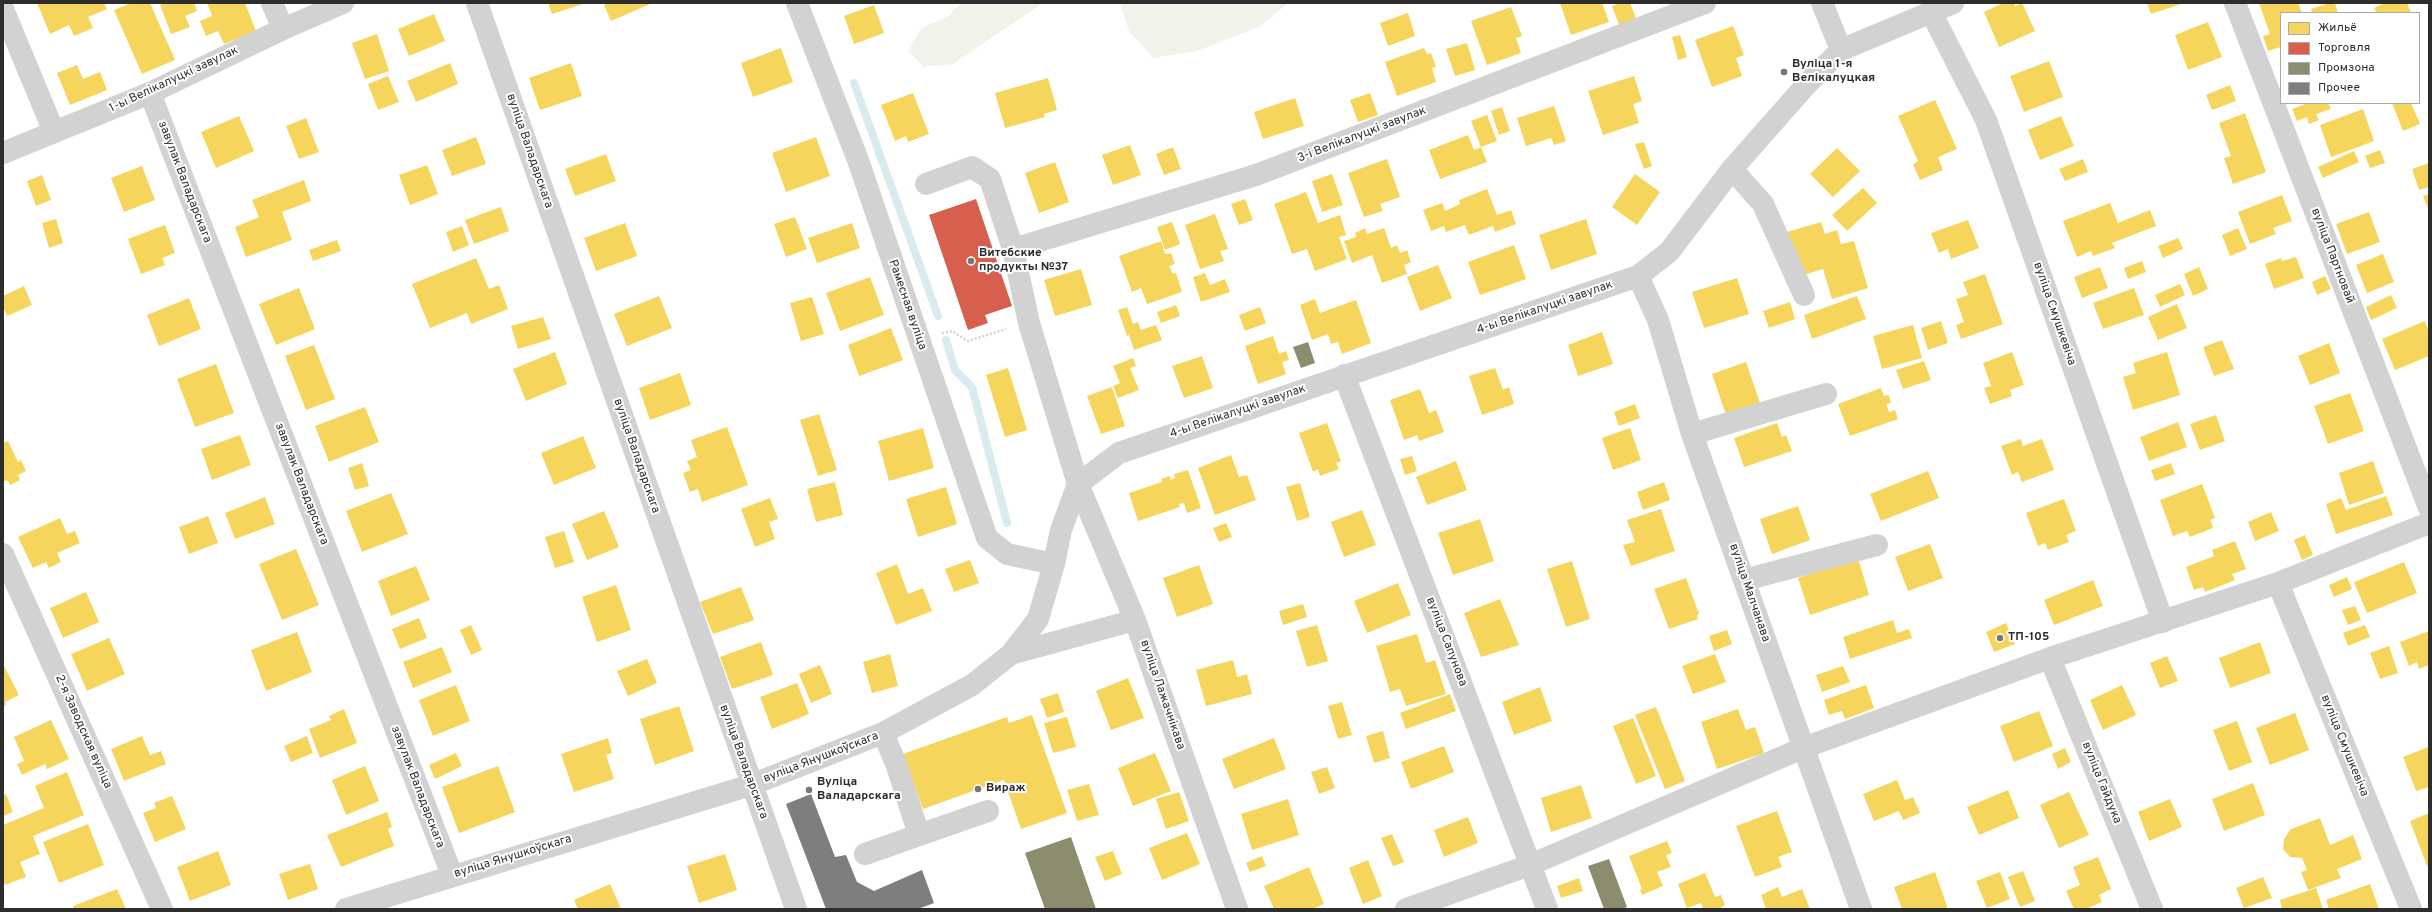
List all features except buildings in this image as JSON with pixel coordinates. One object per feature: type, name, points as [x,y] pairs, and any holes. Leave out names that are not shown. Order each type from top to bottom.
[{"type":"street","points":[[272,3],[283,29]]},
{"type":"street","name":"1-ы Велікалуцкі завулак","points":[[3,153],[150,93],[283,29],[343,3]]},
{"type":"street","name":"вуліца Валадарскага","points":[[477,3],[751,785],[796,909]]},
{"type":"street","name":"Рамесная вуліца","points":[[797,3],[858,160],[986,538],[1007,554],[1054,564]]},
{"type":"street","name":"3-і Велікалуцкі завулак","points":[[1013,249],[1256,175],[1705,3]]},
{"type":"street","points":[[1822,3],[1841,50]]},
{"type":"street","name":"4-ы Велікалуцкі завулак","points":[[1078,484],[1119,453],[1638,276],[1669,252],[1732,169],[1807,84],[1841,50],[1953,3]]},
{"type":"street","name":"вуліца Партновай","points":[[2235,3],[2429,508]]},
{"type":"street","points":[[3,10],[54,132]]},
{"type":"street","name":"вуліца Смушкевіча","points":[[1931,12],[1986,120],[2163,622]]},
{"type":"street","name":"завулак Валадарскага","points":[[150,93],[452,875]]},
{"type":"street","name":"вуліца Лажачнікава","points":[[926,184],[972,167],[990,178],[1013,249],[1029,323],[1078,484],[1136,620],[1237,909]]},
{"type":"street","points":[[1732,169],[1763,204],[1804,295]]},
{"type":"street","name":"вуліца Малчанава","points":[[1638,276],[1658,320],[1692,434],[1861,909]]},
{"type":"street","name":"вуліца Сапунова","points":[[1344,375],[1547,909]]},
{"type":"street","points":[[1692,434],[1826,394]]},
{"type":"street","name":"вуліца Янушкоўскага","points":[[346,909],[452,875],[751,785],[883,733],[972,685],[1011,654],[1038,619],[1054,564],[1061,530],[1078,484]]},
{"type":"street","points":[[1406,909],[1530,865],[1803,748],[2050,658],[2278,583],[2429,523]]},
{"type":"street","points":[[1744,580],[1877,545]]},
{"type":"street","name":"2-я Заводская вуліца","points":[[3,554],[162,909]]},
{"type":"street","name":"вуліца Смушкевіча","points":[[2278,583],[2411,909]]},
{"type":"street","points":[[1011,654],[1136,620]]},
{"type":"street","name":"вуліца Гайдука","points":[[2050,658],[2152,909]]},
{"type":"street","points":[[883,733],[897,766],[919,835]]},
{"type":"street","points":[[865,854],[988,811]]},
{"type":"path","points":[[918,339],[952,331],[968,341],[1029,323]]},
{"type":"shaded area","points":[[961,3],[1043,3],[953,64],[924,67],[908,51],[922,28],[948,16]]},
{"type":"shaded area","points":[[1120,3],[1288,3],[1261,26],[1197,51],[1153,58],[1129,31]]},
{"type":"waterway","points":[[854,83],[938,316]]},
{"type":"waterway","points":[[946,340],[955,370],[972,387],[1007,523]]},
{"type":"place","name":"Вуліца 1-я Велікалуцкая","points":[[1784,72]]},
{"type":"place","name":"Витебские продукты №37","points":[[971,261]]},
{"type":"place","name":"ТП-105","points":[[2000,638]]},
{"type":"place","name":"Вираж","points":[[978,789]]},
{"type":"place","name":"Вуліца Валадарскага","points":[[809,790]]}]
